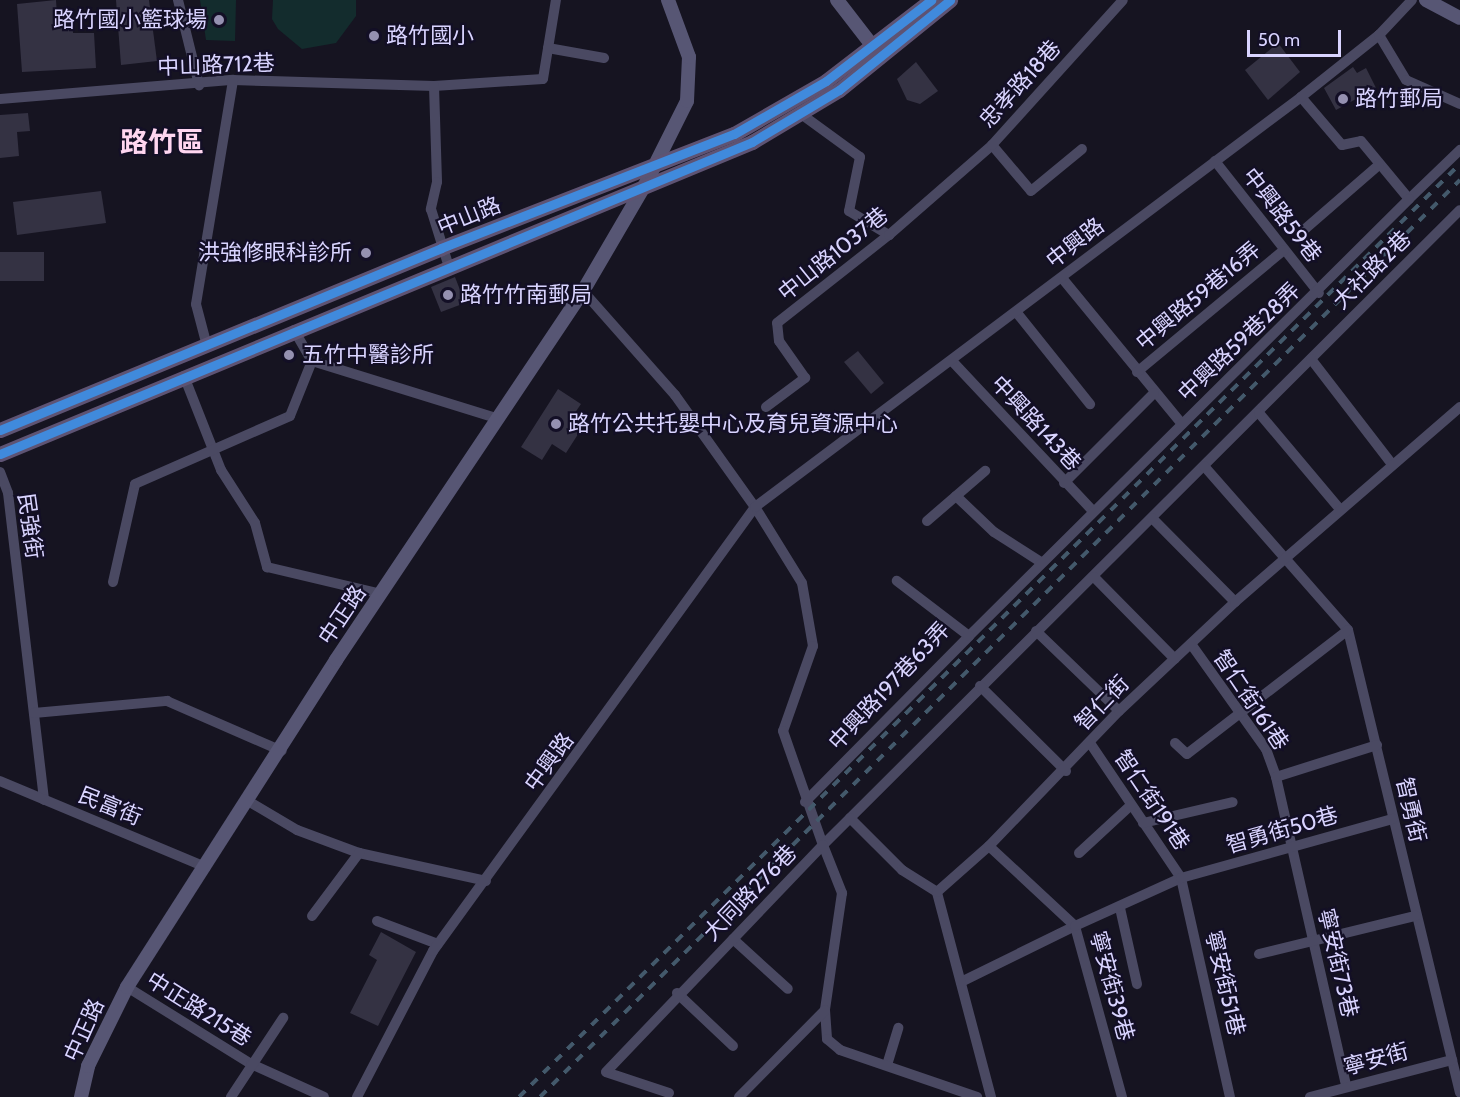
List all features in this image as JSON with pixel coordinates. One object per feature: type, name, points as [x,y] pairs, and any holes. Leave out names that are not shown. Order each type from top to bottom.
[{"type":"main road","name":"中山路","points":[[0,454],[448,264],[752,142],[801,114],[876,52],[931,0]]},
{"type":"main road","name":"中山路","points":[[0,430],[441,248],[656,165],[780,111],[876,52],[950,0]]},
{"type":"street","points":[[178,0],[199,84]]},
{"type":"street","points":[[556,0],[548,48],[604,58]]},
{"type":"street","name":"中正路","points":[[81,1097],[88,1066],[127,987],[282,751],[381,594],[583,291],[656,165],[687,101],[688,57],[679,20],[668,0]]},
{"type":"street","points":[[837,0],[876,52]]},
{"type":"street","name":"忠孝路18巷","points":[[942,189],[992,145],[1123,0]]},
{"type":"street","name":"中興路","points":[[357,1097],[383,1044],[438,944],[486,881],[755,507],[953,362],[1301,97],[1378,35],[1412,0]]},
{"type":"street","points":[[1426,0],[1460,18]]},
{"type":"street","points":[[1378,35],[1406,80],[1460,104]]},
{"type":"street","name":"中山路712巷","points":[[0,99],[233,80],[434,86],[543,79],[548,48]]},
{"type":"street","points":[[207,346],[196,304],[233,80]]},
{"type":"street","points":[[434,86],[437,182],[431,209],[441,248],[448,264]]},
{"type":"street","points":[[1301,97],[1342,145],[1361,141],[1409,199]]},
{"type":"street","points":[[801,114],[860,157],[849,211],[889,235]]},
{"type":"street","points":[[992,145],[1031,191],[1082,149]]},
{"type":"street","name":"中興路59巷28弄","points":[[969,636],[1092,510],[1319,293],[1409,199],[1460,150]]},
{"type":"street","name":"中興路59巷","points":[[1215,161],[1319,293]]},
{"type":"street","points":[[1305,230],[1379,165]]},
{"type":"street","name":"中山路1037巷","points":[[766,407],[805,378],[779,340],[777,323],[889,235],[942,189]]},
{"type":"street","name":"大社路2巷","points":[[823,845],[1460,210]]},
{"type":"street","name":"中興路59巷16弄","points":[[1137,372],[1284,250]]},
{"type":"street","points":[[1062,278],[1154,393],[1182,424]]},
{"type":"street","points":[[583,291],[675,395],[755,507],[801,583],[813,646],[783,731],[805,802],[823,845]]},
{"type":"street","points":[[1017,313],[1090,404]]},
{"type":"street","points":[[294,330],[312,361],[499,419]]},
{"type":"street","points":[[1311,359],[1392,464]]},
{"type":"street","points":[[113,582],[135,484],[290,416],[312,361]]},
{"type":"street","name":"中興路143巷","points":[[953,362],[1064,483],[1092,510]]},
{"type":"street","points":[[184,376],[213,449],[255,523],[260,554],[267,567],[381,594]]},
{"type":"street","points":[[1064,483],[1154,393]]},
{"type":"street","name":"智仁街","points":[[937,892],[989,846],[1066,771],[1119,711],[1284,556],[1460,407]]},
{"type":"street","points":[[1258,413],[1340,507]]},
{"type":"street","name":"智勇街","points":[[1204,465],[1348,630],[1377,745],[1415,916],[1460,1092]]},
{"type":"street","points":[[927,521],[985,471]]},
{"type":"street","name":"民強街","points":[[0,472],[8,493],[44,800]]},
{"type":"street","points":[[956,496],[994,532],[1041,562]]},
{"type":"street","points":[[1152,518],[1235,602]]},
{"type":"street","points":[[1094,577],[1174,659]]},
{"type":"street","name":"中興路197巷63弄","points":[[805,802],[969,636],[897,581]]},
{"type":"street","points":[[1175,743],[1187,754],[1348,630]]},
{"type":"street","points":[[1036,632],[1119,711]]},
{"type":"street","name":"智仁街161巷","points":[[1191,644],[1266,749],[1276,777],[1292,848]]},
{"type":"street","points":[[980,686],[1066,771]]},
{"type":"street","points":[[34,714],[167,701],[282,751]]},
{"type":"street","name":"智仁街191巷","points":[[1090,743],[1181,878]]},
{"type":"street","points":[[1276,777],[1377,745]]},
{"type":"street","name":"民富街","points":[[0,781],[206,867]]},
{"type":"street","points":[[248,801],[297,830],[359,852],[486,881]]},
{"type":"street","points":[[1143,822],[1233,802]]},
{"type":"street","points":[[1079,853],[1131,805]]},
{"type":"street","points":[[850,818],[903,870],[937,892],[991,1097]]},
{"type":"street","name":"智勇街50巷","points":[[1181,878],[1393,819]]},
{"type":"street","name":"大同路276巷","points":[[669,1094],[606,1072],[677,993],[733,939],[823,845],[842,893],[825,1010],[825,1028],[832,1045],[977,1097]]},
{"type":"street","points":[[961,982],[1075,926],[989,846]]},
{"type":"street","name":"寧安街73巷","points":[[1292,848],[1346,1086]]},
{"type":"street","points":[[312,916],[359,852]]},
{"type":"street","name":"寧安街39巷","points":[[1122,1097],[1075,926],[1120,908],[1181,878]]},
{"type":"street","name":"寧安街51巷","points":[[1181,878],[1230,1097]]},
{"type":"street","points":[[1120,908],[1137,984]]},
{"type":"street","points":[[1259,954],[1313,943],[1415,916]]},
{"type":"street","points":[[376,921],[438,944]]},
{"type":"street","points":[[733,939],[788,988]]},
{"type":"street","name":"中正路215巷","points":[[127,987],[251,1064],[324,1097]]},
{"type":"street","points":[[677,993],[733,1046]]},
{"type":"street","points":[[740,1097],[825,1010]]},
{"type":"street","name":"中正路215巷","points":[[231,1097],[283,1018]]},
{"type":"street","points":[[888,1065],[898,1028]]},
{"type":"street","name":"寧安街","points":[[1310,1097],[1452,1060]]},
{"type":"green space","name":"路竹國小籃球場","points":[[200,0],[236,0],[235,41],[206,40]]},
{"type":"green space","points":[[273,0],[356,0],[356,16],[336,43],[302,49],[278,29],[272,19]]},
{"type":"building","points":[[56,0],[57,15],[72,14],[73,33],[94,33],[96,68],[22,72],[17,4]]},
{"type":"building","points":[[116,0],[149,0],[157,61],[121,65]]},
{"type":"building","points":[[1278,43],[1300,72],[1268,100],[1245,70]]},
{"type":"building","points":[[916,62],[938,91],[920,104],[907,100],[897,79]]},
{"type":"building","name":"路竹郵局","points":[[1353,67],[1357,73],[1366,68],[1376,88],[1336,110],[1324,88]]},
{"type":"building","points":[[28,113],[30,131],[17,132],[19,156],[0,158],[0,115]]},
{"type":"building","points":[[101,191],[106,223],[17,235],[13,202]]},
{"type":"building","points":[[0,252],[44,252],[44,281],[0,281]]},
{"type":"building","name":"路竹竹南郵局","points":[[455,277],[465,303],[441,312],[431,287]]},
{"type":"building","points":[[858,351],[884,383],[871,394],[844,362]]},
{"type":"building","name":"路竹公共托嬰中心及育兒資源中心","points":[[558,389],[581,404],[570,420],[582,428],[566,453],[552,444],[542,460],[521,447]]},
{"type":"building","points":[[381,932],[416,952],[378,1026],[350,1013],[377,960],[369,955]]},
{"type":"railway","points":[[519,1097],[1460,164]]},
{"type":"railway","points":[[540,1097],[1460,180]]},
{"type":"cycle path","points":[[0,430],[441,248],[734,134],[826,81],[931,0]]},
{"type":"cycle path","points":[[0,454],[752,142],[839,90],[950,0]]},
{"type":"place","name":"路竹國小籃球場","points":[[219,20]]},
{"type":"place","name":"路竹國小","points":[[374,36]]},
{"type":"place","name":"路竹郵局","points":[[1343,99]]},
{"type":"place","name":"洪強修眼科診所","points":[[366,253]]},
{"type":"place","name":"路竹竹南郵局","points":[[448,295]]},
{"type":"place","name":"五竹中醫診所","points":[[289,355]]},
{"type":"place","name":"路竹公共托嬰中心及育兒資源中心","points":[[556,424]]},
{"type":"district","name":"路竹區","points":[[162,142]]}]
